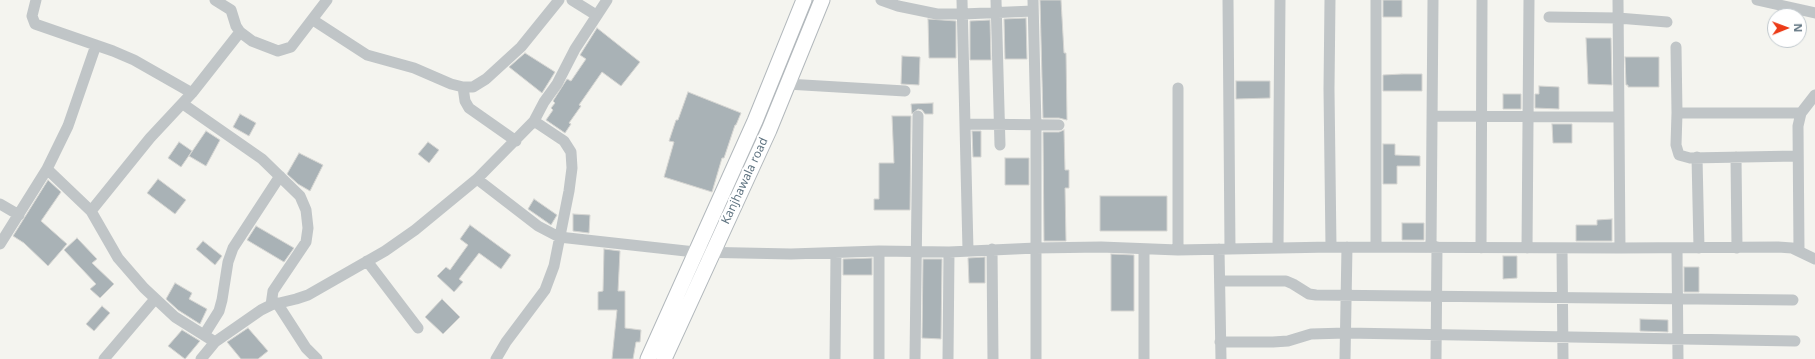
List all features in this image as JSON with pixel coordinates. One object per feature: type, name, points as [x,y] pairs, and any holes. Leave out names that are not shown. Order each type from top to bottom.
[{"type":"main road","name":"Kanjhawala road","points":[[648,359],[754,121],[804,0]]},
{"type":"main road","name":"Kanjhawala road","points":[[664,359],[769,130],[822,0]]},
{"type":"street","points":[[36,0],[32,16],[35,24],[134,60],[192,93]]},
{"type":"street","points":[[215,0],[231,10],[236,26],[240,32],[252,41],[278,51],[291,47],[327,0]]},
{"type":"street","points":[[312,20],[368,55],[414,68],[451,84],[463,87],[473,86],[508,60],[537,30],[559,0]]},
{"type":"street","points":[[572,0],[596,15]]},
{"type":"street","points":[[201,359],[215,342],[274,304],[308,295],[367,261],[415,230],[477,178],[516,141],[534,120],[596,15],[607,0]]},
{"type":"street","points":[[881,0],[920,11],[963,14],[997,13],[1033,5],[1036,125],[1036,359]]},
{"type":"street","points":[[962,0],[968,250]]},
{"type":"street","points":[[996,0],[1000,145]]},
{"type":"street","points":[[1221,359],[1220,280],[1224,249],[1228,0]]},
{"type":"street","points":[[1278,248],[1280,0]]},
{"type":"street","points":[[1330,0],[1329,89],[1331,246]]},
{"type":"street","points":[[1376,0],[1376,247]]},
{"type":"street","points":[[1433,0],[1432,116],[1434,247],[1437,296],[1436,359]]},
{"type":"street","points":[[1480,248],[1482,0]]},
{"type":"street","points":[[1527,248],[1528,0]]},
{"type":"street","points":[[1618,0],[1620,248]]},
{"type":"street","points":[[1757,0],[1786,3],[1815,13]]},
{"type":"street","points":[[1548,17],[1618,18],[1667,22]]},
{"type":"street","points":[[91,211],[150,138],[183,104],[240,32]]},
{"type":"street","points":[[0,244],[47,169],[68,126],[96,45]]},
{"type":"street","points":[[1676,47],[1676,144],[1679,155],[1684,157],[1797,156]]},
{"type":"street","points":[[787,84],[905,91]]},
{"type":"street","points":[[463,87],[469,108],[516,141]]},
{"type":"street","points":[[1178,88],[1178,250]]},
{"type":"street","points":[[1799,250],[1797,156],[1798,126],[1815,95]]},
{"type":"street","points":[[183,104],[262,160],[300,196],[306,210],[308,228],[306,242],[273,291],[274,304],[306,348],[317,359]]},
{"type":"street","points":[[1677,113],[1808,109]]},
{"type":"street","points":[[915,359],[918,116]]},
{"type":"street","points":[[1432,116],[1619,117]]},
{"type":"street","points":[[496,359],[506,342],[545,290],[554,266],[564,219],[572,168],[570,152],[564,141],[534,120]]},
{"type":"street","points":[[965,124],[1059,125]]},
{"type":"street","points":[[1697,157],[1698,248]]},
{"type":"street","points":[[1736,157],[1737,248]]},
{"type":"street","points":[[47,169],[91,211],[118,258],[128,271],[155,299],[175,317],[215,342]]},
{"type":"street","points":[[204,335],[219,311],[228,262],[233,248],[280,176]]},
{"type":"street","points":[[477,178],[538,226],[559,237],[695,252],[790,254],[879,251],[949,252],[1036,248],[1178,250],[1331,246],[1480,248],[1778,247],[1799,250],[1815,259]]},
{"type":"street","points":[[0,204],[19,215]]},
{"type":"street","points":[[1345,359],[1347,247]]},
{"type":"street","points":[[1562,248],[1563,359]]},
{"type":"street","points":[[1677,248],[1678,359]]},
{"type":"street","points":[[1144,249],[1144,359]]},
{"type":"street","points":[[992,250],[993,359]]},
{"type":"street","points":[[879,251],[879,359]]},
{"type":"street","points":[[948,359],[949,252]]},
{"type":"street","points":[[836,253],[836,359]]},
{"type":"street","points":[[367,261],[418,328]]},
{"type":"street","points":[[1220,280],[1286,281],[1309,294],[1793,300]]},
{"type":"street","points":[[104,359],[135,325],[155,299]]},
{"type":"street","points":[[1220,342],[1288,341],[1311,334],[1346,333],[1795,341]]},
{"type":"building","points":[[1040,0],[1061,0],[1064,53],[1066,53],[1067,120],[1059,118],[1043,118]]},
{"type":"building","points":[[1383,0],[1402,0],[1402,17],[1383,17]]},
{"type":"building","points":[[1026,18],[1027,59],[1005,59],[1004,19]]},
{"type":"building","points":[[928,19],[956,21],[956,58],[929,58]]},
{"type":"building","points":[[990,20],[991,60],[970,60],[970,21]]},
{"type":"building","points":[[597,28],[640,62],[621,86],[602,72],[579,105],[581,106],[569,123],[571,124],[565,133],[546,120],[553,110],[551,108],[555,103],[553,101],[567,79],[571,81],[586,59],[580,55]]},
{"type":"building","points":[[1586,38],[1611,38],[1612,85],[1588,84]]},
{"type":"building","points":[[525,53],[555,72],[542,93],[509,67]]},
{"type":"building","points":[[902,56],[920,57],[919,85],[901,84]]},
{"type":"building","points":[[1625,57],[1659,57],[1659,87],[1628,87],[1628,85],[1626,85]]},
{"type":"building","points":[[1422,74],[1422,91],[1383,91],[1383,75]]},
{"type":"building","points":[[1236,81],[1270,81],[1270,98],[1236,99]]},
{"type":"building","points":[[1539,86],[1559,87],[1559,109],[1535,108],[1535,94],[1539,94]]},
{"type":"building","points":[[688,92],[741,113],[735,125],[724,158],[722,158],[712,192],[664,177],[674,142],[669,141]]},
{"type":"building","points":[[1503,94],[1521,94],[1521,109],[1503,109]]},
{"type":"building","points":[[933,103],[933,114],[925,114],[922,110],[918,109],[912,114],[911,104]]},
{"type":"building","points":[[240,114],[256,123],[249,136],[233,127]]},
{"type":"building","points":[[892,116],[911,116],[910,210],[874,210],[874,199],[879,199],[879,163],[894,163]]},
{"type":"building","points":[[1552,124],[1572,124],[1572,143],[1553,143]]},
{"type":"building","points":[[1064,130],[1065,170],[1069,170],[1069,188],[1065,188],[1066,241],[1044,241],[1043,132],[1059,132]]},
{"type":"building","points":[[206,131],[220,140],[206,166],[189,156]]},
{"type":"building","points":[[972,131],[981,131],[981,157],[973,157]]},
{"type":"building","points":[[179,142],[192,151],[181,167],[168,158]]},
{"type":"building","points":[[428,142],[439,150],[429,163],[418,154]]},
{"type":"building","points":[[1383,144],[1395,144],[1395,155],[1420,156],[1420,166],[1397,166],[1397,184],[1383,184]]},
{"type":"building","points":[[299,153],[323,165],[310,191],[298,184],[287,174]]},
{"type":"building","points":[[1005,158],[1029,158],[1029,185],[1005,185]]},
{"type":"building","points":[[158,179],[186,200],[175,214],[147,193]]},
{"type":"building","points":[[48,180],[61,192],[41,221],[67,244],[48,266],[24,243],[13,236]]},
{"type":"building","points":[[1100,196],[1167,196],[1167,231],[1100,231]]},
{"type":"building","points":[[534,199],[557,215],[551,225],[528,209]]},
{"type":"building","points":[[573,214],[590,215],[589,233],[573,231]]},
{"type":"building","points":[[1612,219],[1612,241],[1576,241],[1576,225],[1597,225],[1597,220]]},
{"type":"building","points":[[1402,223],[1424,223],[1424,240],[1402,240]]},
{"type":"building","points":[[470,225],[511,255],[501,269],[479,253],[459,279],[463,282],[454,292],[437,276],[446,267],[450,270],[468,245],[460,239]]},
{"type":"building","points":[[256,226],[294,248],[284,262],[247,240]]},
{"type":"building","points":[[77,238],[97,259],[92,263],[114,284],[100,298],[90,289],[96,284],[64,250]]},
{"type":"building","points":[[203,241],[222,256],[215,265],[196,249]]},
{"type":"building","points":[[604,249],[620,251],[618,291],[625,291],[625,328],[641,330],[640,342],[636,342],[633,359],[612,359],[617,310],[598,310],[598,292],[603,291]]},
{"type":"building","points":[[1111,254],[1134,255],[1134,311],[1111,311]]},
{"type":"building","points":[[1503,256],[1517,256],[1517,278],[1503,279]]},
{"type":"building","points":[[985,257],[985,283],[969,283],[968,258]]},
{"type":"building","points":[[872,258],[872,275],[843,275],[843,259]]},
{"type":"building","points":[[923,259],[942,259],[941,339],[922,338]]},
{"type":"building","points":[[1684,267],[1699,267],[1699,292],[1684,292]]},
{"type":"building","points":[[175,283],[192,293],[189,299],[207,309],[200,324],[178,310],[166,299]]},
{"type":"building","points":[[442,299],[460,317],[443,334],[425,317]]},
{"type":"building","points":[[102,306],[110,313],[94,331],[86,324]]},
{"type":"building","points":[[1640,319],[1668,320],[1668,332],[1640,331]]},
{"type":"building","points":[[248,328],[268,351],[258,359],[241,359],[227,342]]},
{"type":"building","points":[[182,330],[200,341],[185,359],[168,346]]}]
